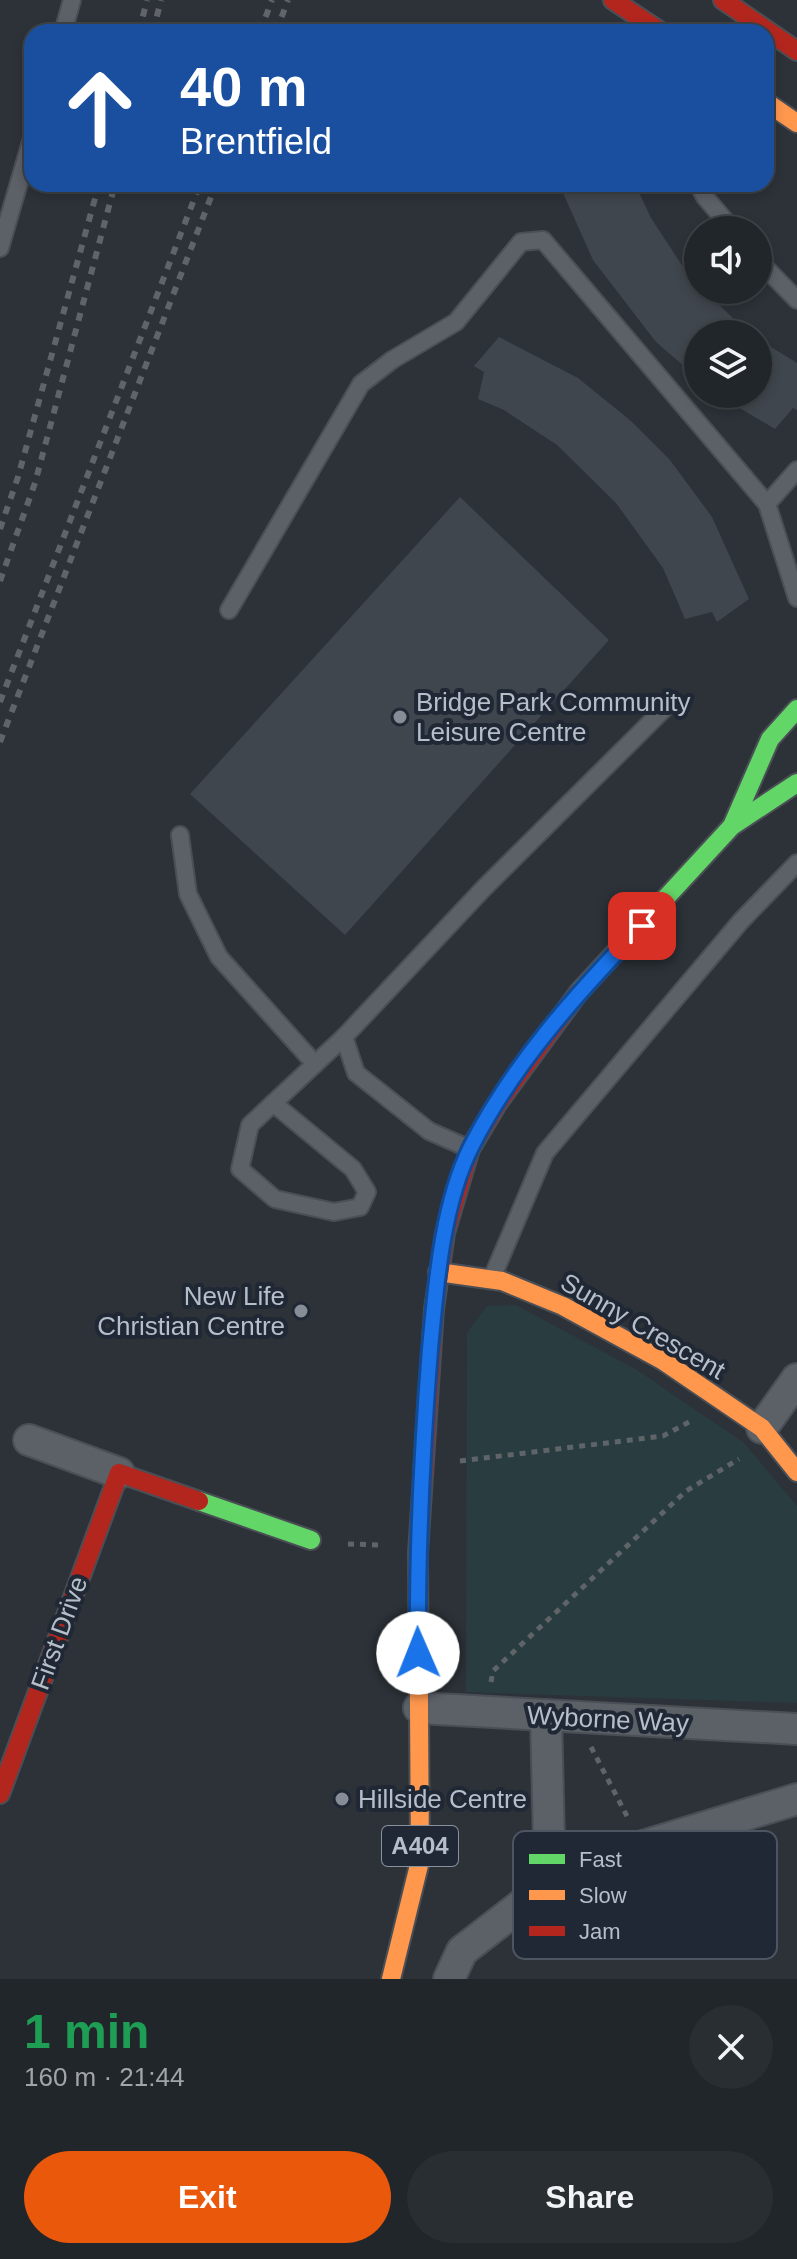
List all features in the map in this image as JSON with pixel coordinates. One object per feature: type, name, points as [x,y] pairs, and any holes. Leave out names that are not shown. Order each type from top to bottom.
[{"type":"main road","points":[[613,0],[649,24]]},
{"type":"main road","points":[[723,0],[758,24]]},
{"type":"main road","points":[[774,35],[797,51]]},
{"type":"main road","points":[[774,107],[797,123]]},
{"type":"main road","name":"A404","points":[[732,826],[770,739],[797,709]]},
{"type":"main road","name":"A404","points":[[391,1979],[420,1861],[417,1598],[422,1461],[438,1272],[445,1233],[470,1149],[497,1104],[586,983],[732,826],[797,783]]},
{"type":"main road","name":"Sunny Crescent","points":[[438,1272],[492,1280],[563,1306],[662,1360],[766,1434],[797,1472]]},
{"type":"main road","points":[[119,1473],[311,1540]]},
{"type":"main road","name":"First Drive","points":[[0,1794],[119,1473]]},
{"type":"street","points":[[766,1434],[797,1379]]},
{"type":"street","points":[[29,1440],[119,1473]]},
{"type":"street","name":"Wyborne Way","points":[[419,1708],[797,1729]]},
{"type":"street","points":[[553,1831],[561,1716]]},
{"type":"street","points":[[692,1831],[797,1799]]},
{"type":"street","points":[[449,1979],[462,1951],[513,1912]]},
{"type":"lane","points":[[65,24],[72,0]]},
{"type":"lane","points":[[0,248],[24,166]]},
{"type":"lane","points":[[702,192],[721,216]]},
{"type":"lane","points":[[229,610],[361,384],[392,360],[456,322],[521,242],[543,240],[767,504],[797,598]]},
{"type":"lane","points":[[772,274],[797,300]]},
{"type":"lane","points":[[767,504],[797,470]]},
{"type":"lane","points":[[273,1103],[353,1169],[367,1192],[360,1207],[334,1212],[275,1199],[240,1169],[250,1125],[273,1103],[344,1037],[484,888],[664,709]]},
{"type":"lane","points":[[180,835],[188,894],[219,957],[315,1064]]},
{"type":"lane","points":[[492,1280],[545,1153],[741,921],[797,863]]},
{"type":"lane","points":[[344,1037],[356,1073],[429,1131],[470,1149]]},
{"type":"path","points":[[459,1461],[663,1436],[725,1403]]},
{"type":"path","points":[[487,1712],[493,1671],[686,1491],[766,1434]]},
{"type":"path","points":[[561,1716],[634,1831]]},
{"type":"shaded area","points":[[516,1305],[637,1370],[744,1443],[797,1506],[797,1703],[466,1692],[467,1333],[487,1306]]},
{"type":"building","points":[[563,192],[639,192],[651,218],[684,269],[684,304],[718,304],[735,320],[684,320],[684,366],[656,342],[593,260]]},
{"type":"building","points":[[499,337],[578,378],[631,421],[670,460],[712,517],[749,599],[717,622],[712,612],[685,619],[663,568],[616,503],[557,445],[504,410],[478,399],[484,372],[474,366]]},
{"type":"building","points":[[772,348],[797,363],[797,410],[793,408],[775,429],[740,408],[772,408]]},
{"type":"building","name":"Bridge Park Community Leisure Centre","points":[[460,497],[609,640],[345,935],[190,794]]},
{"type":"railway","points":[[141,24],[147,0]]},
{"type":"railway","points":[[155,24],[161,0]]},
{"type":"railway","points":[[263,24],[272,0]]},
{"type":"railway","points":[[279,24],[288,0]]},
{"type":"railway","points":[[0,529],[18,477],[97,192]]},
{"type":"railway","points":[[0,581],[35,483],[113,192]]},
{"type":"railway","points":[[0,702],[197,192]]},
{"type":"railway","points":[[0,742],[213,192]]},
{"type":"traffic: fast","points":[[732,826],[770,739],[797,709]]},
{"type":"traffic: fast","points":[[579,992],[732,826],[797,783]]},
{"type":"traffic: fast","points":[[199,1501],[311,1540]]},
{"type":"traffic: slow","points":[[774,107],[797,123]]},
{"type":"traffic: slow","points":[[438,1272],[502,1281],[563,1306],[662,1360],[762,1428],[797,1472]]},
{"type":"traffic: slow","points":[[391,1979],[420,1861],[418,1553]]},
{"type":"traffic: jam","points":[[613,0],[649,24]]},
{"type":"traffic: jam","points":[[723,0],[758,24]]},
{"type":"traffic: jam","points":[[774,35],[797,51]]},
{"type":"traffic: jam","points":[[418,1553],[434,1309],[445,1233],[470,1149],[497,1104],[579,992]]},
{"type":"traffic: jam","points":[[0,1794],[119,1473],[199,1501]]},
{"type":"place","name":"Bridge Park Community Leisure Centre","points":[[400,717]]},
{"type":"place","name":"New Life Christian Centre","points":[[301,1311]]},
{"type":"place","name":"Hillside Centre","points":[[342,1799]]},
{"type":"route","points":[[418,1653],[418,1545],[434,1309],[445,1233],[460,1178],[470,1149],[532,1054],[586,983],[642,926]]}]
